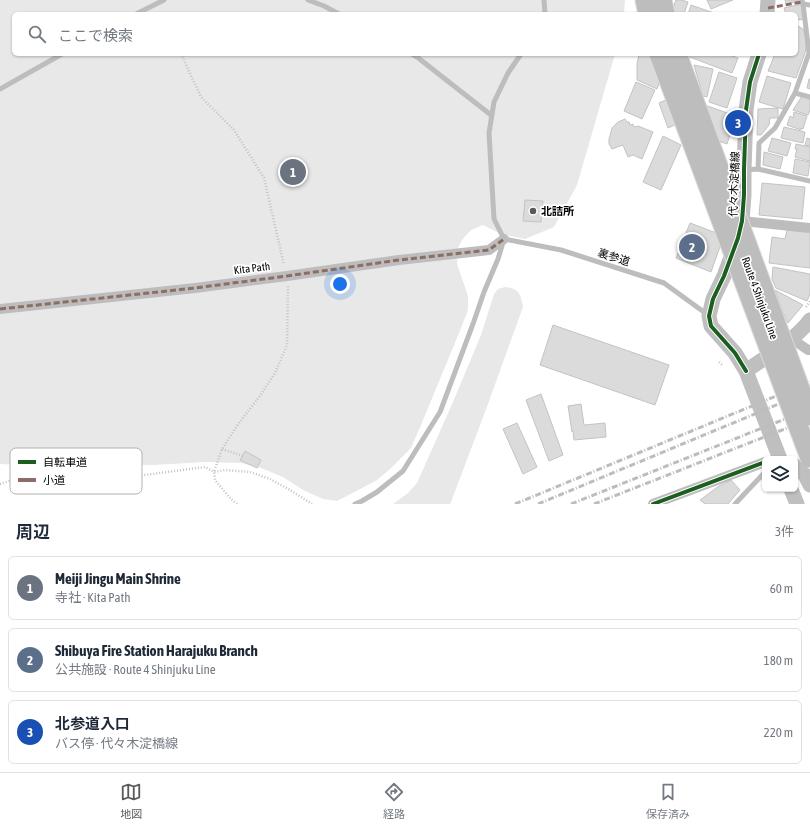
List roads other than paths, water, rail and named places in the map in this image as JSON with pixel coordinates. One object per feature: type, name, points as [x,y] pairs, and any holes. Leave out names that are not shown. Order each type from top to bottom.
[{"type":"highway","points":[[645,0],[648,12]]},
{"type":"highway","points":[[662,0],[665,12]]},
{"type":"highway","name":"Route 4 Shinjuku Line","points":[[660,56],[810,458]]},
{"type":"highway","name":"Route 4 Shinjuku Line","points":[[678,56],[810,416]]},
{"type":"street","points":[[768,0],[768,12]]},
{"type":"street","name":"代々木淀橋線","points":[[709,316],[713,298],[724,276],[738,238],[742,221],[744,195],[751,170],[746,110],[750,82],[757,56]]},
{"type":"street","points":[[742,221],[810,228]]},
{"type":"street","name":"Kita Path","points":[[0,309],[195,288],[399,260],[489,250],[504,239]]},
{"type":"street","points":[[709,316],[712,326],[735,354],[746,371],[777,456]]},
{"type":"street","points":[[746,371],[792,338],[806,326],[810,320]]},
{"type":"street","points":[[792,338],[810,350]]},
{"type":"street","points":[[653,504],[762,463]]},
{"type":"street","points":[[798,469],[805,475],[810,485]]},
{"type":"street","points":[[792,492],[797,504]]},
{"type":"lane","points":[[140,12],[164,0]]},
{"type":"lane","points":[[308,0],[335,12]]},
{"type":"lane","points":[[544,0],[545,12]]},
{"type":"lane","points":[[810,5],[803,2],[809,54],[795,93],[775,128],[759,143],[751,170],[810,181]]},
{"type":"lane","points":[[0,89],[58,56]]},
{"type":"lane","points":[[415,56],[491,115]]},
{"type":"lane","points":[[355,504],[377,492],[403,471],[440,412],[484,292],[498,259],[504,239],[494,219],[489,133],[491,115],[496,96],[508,72],[520,56]]},
{"type":"lane","points":[[795,93],[810,97]]},
{"type":"lane","name":"裏参道","points":[[504,239],[561,250],[664,283],[709,316]]},
{"type":"lane","points":[[735,504],[762,475]]},
{"type":"railway","points":[[515,504],[810,382]]},
{"type":"railway","points":[[538,504],[810,391]]},
{"type":"railway","points":[[571,504],[810,409]]},
{"type":"railway","points":[[594,504],[810,419]]},
{"type":"place","name":"北参道入口","points":[[738,123]]},
{"type":"place","name":"Meiji Jingu Main Shrine","points":[[293,172]]},
{"type":"place","name":"北詰所","points":[[533,211]]},
{"type":"place","name":"Shibuya Fire Station Harajuku Branch","points":[[692,247]]}]
